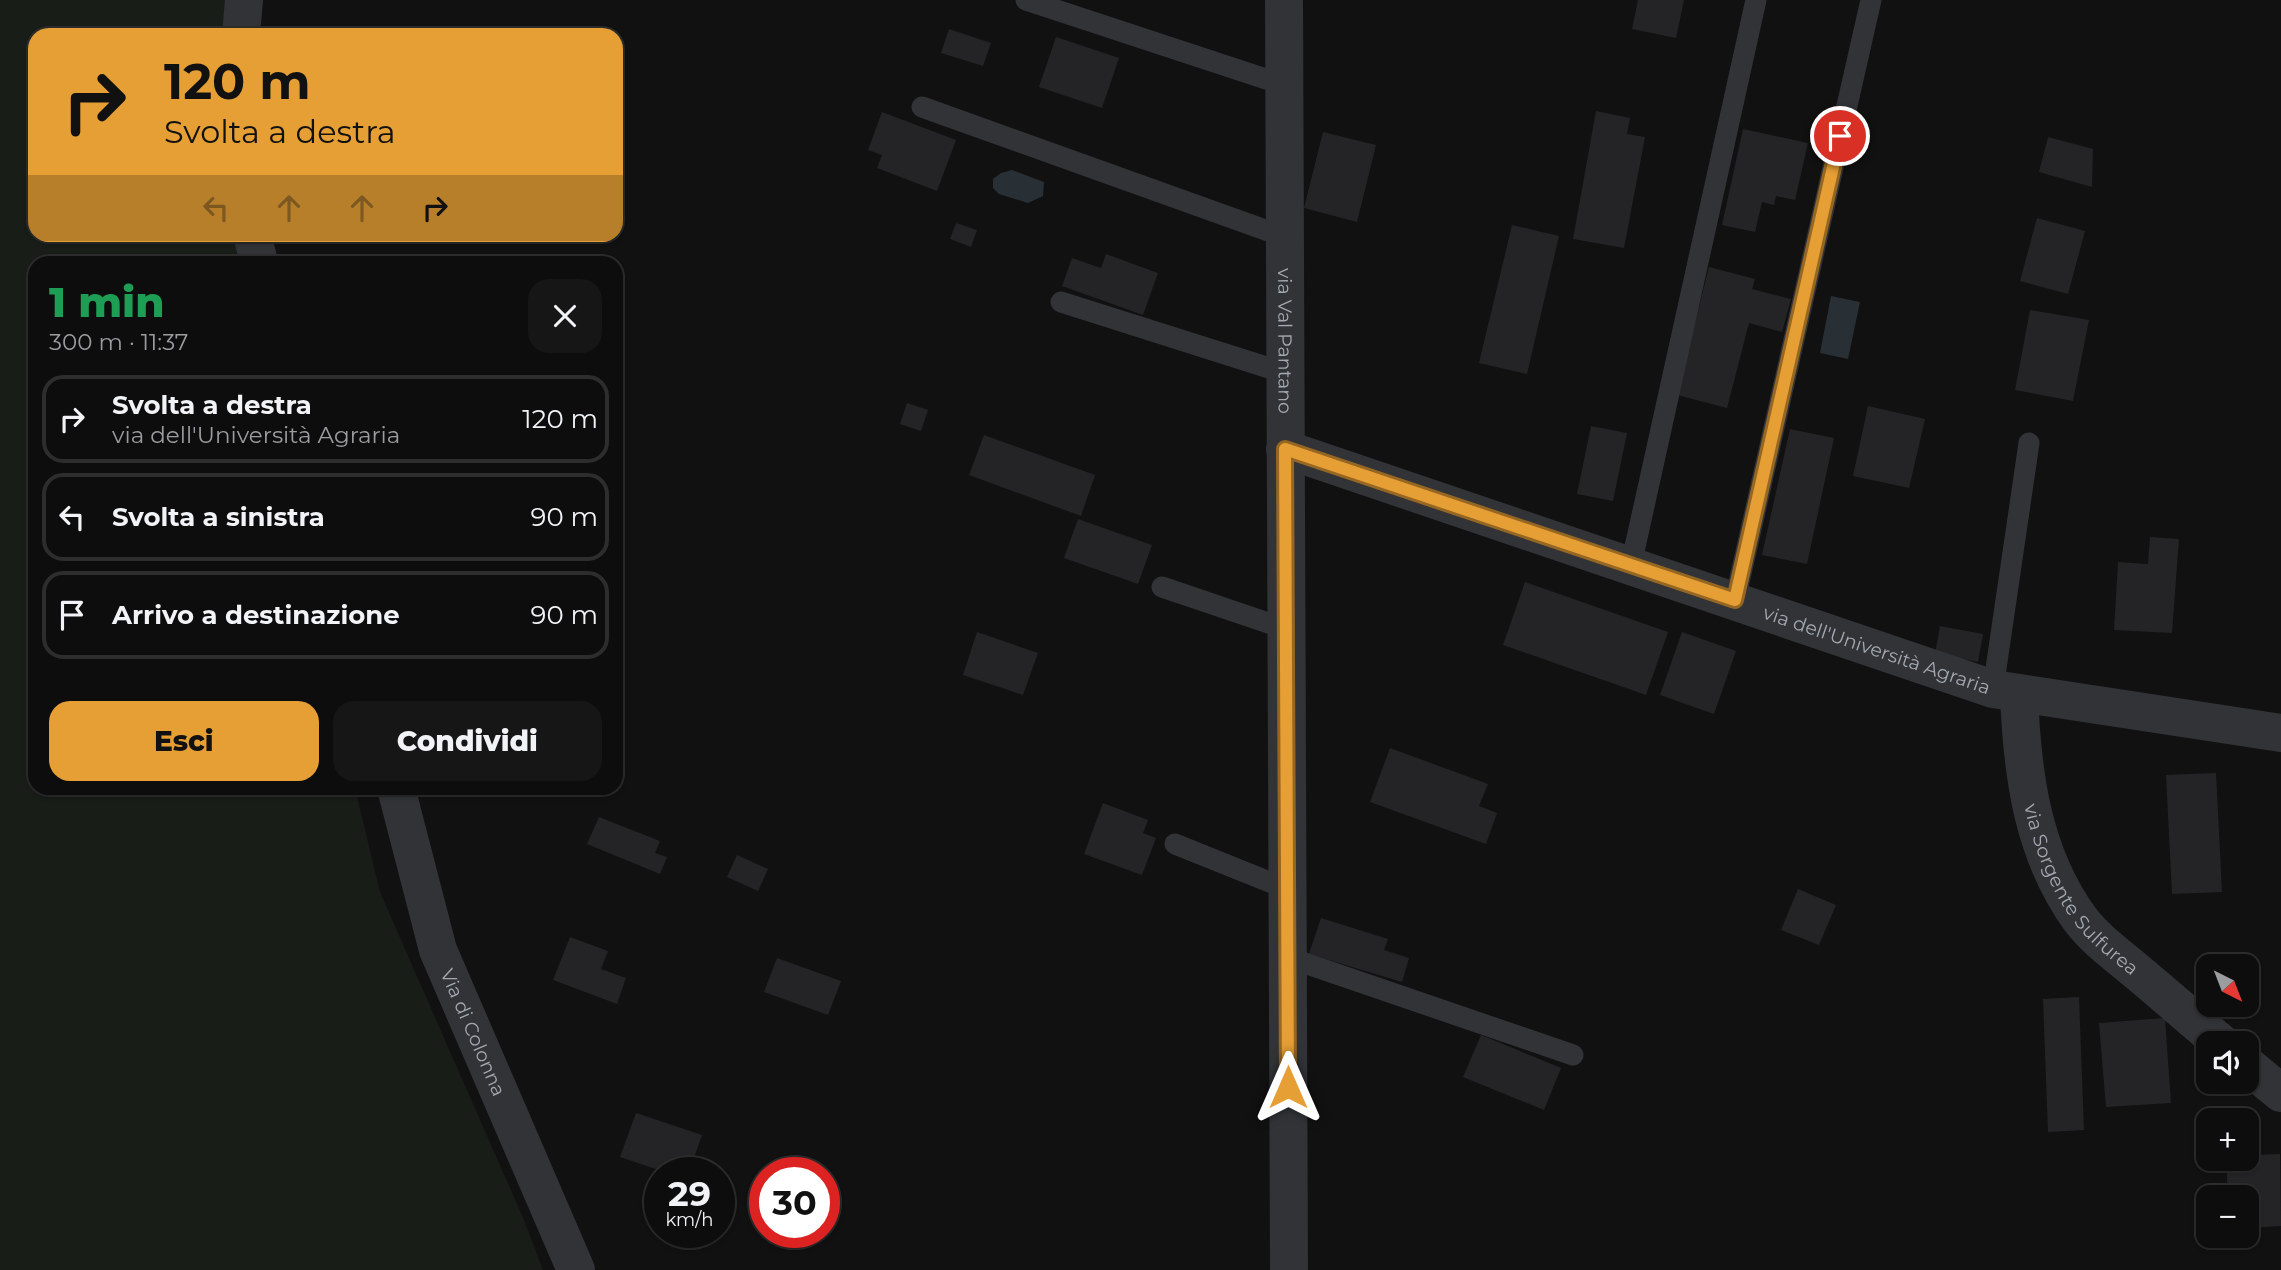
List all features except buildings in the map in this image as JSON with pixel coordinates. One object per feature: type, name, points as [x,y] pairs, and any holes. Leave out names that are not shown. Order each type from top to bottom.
[{"type":"street","points":[[242,28],[244,0]]},
{"type":"street","name":"via Val Pantano","points":[[1283,0],[1289,1270]]},
{"type":"street","name":"via dell'Università Agraria","points":[[1285,449],[2006,691],[2281,733]]},
{"type":"street","name":"via Sorgente Sulfurea","points":[[2006,691],[2026,785],[2049,866],[2064,894],[2081,920],[2105,945],[2207,1031]]},
{"type":"street","name":"Via di Colonna","points":[[398,795],[438,950],[576,1270]]},
{"type":"street","points":[[2259,1075],[2281,1093]]},
{"type":"lane","points":[[1026,0],[1284,85]]},
{"type":"lane","points":[[1631,565],[1756,0]]},
{"type":"lane","points":[[1735,600],[1871,0]]},
{"type":"lane","points":[[922,107],[1285,237]]},
{"type":"lane","points":[[1061,302],[1285,373]]},
{"type":"lane","points":[[2006,691],[2029,443]]},
{"type":"lane","points":[[1161,587],[1286,629]]},
{"type":"lane","points":[[1175,844],[1287,889]]},
{"type":"lane","points":[[1287,957],[1573,1055]]},
{"type":"shaded area","points":[[0,0],[227,0],[229,28],[28,28],[28,242],[244,242],[245,256],[28,256],[28,795],[357,795],[380,892],[524,1220],[543,1270],[0,1270]]},
{"type":"shaded area","points":[[1012,170],[1044,182],[1043,196],[1028,203],[999,194],[993,188],[993,179]]},
{"type":"shaded area","points":[[1831,296],[1860,302],[1848,359],[1820,353]]},
{"type":"route","points":[[1288,1087],[1285,449],[1735,600],[1840,136]]}]
